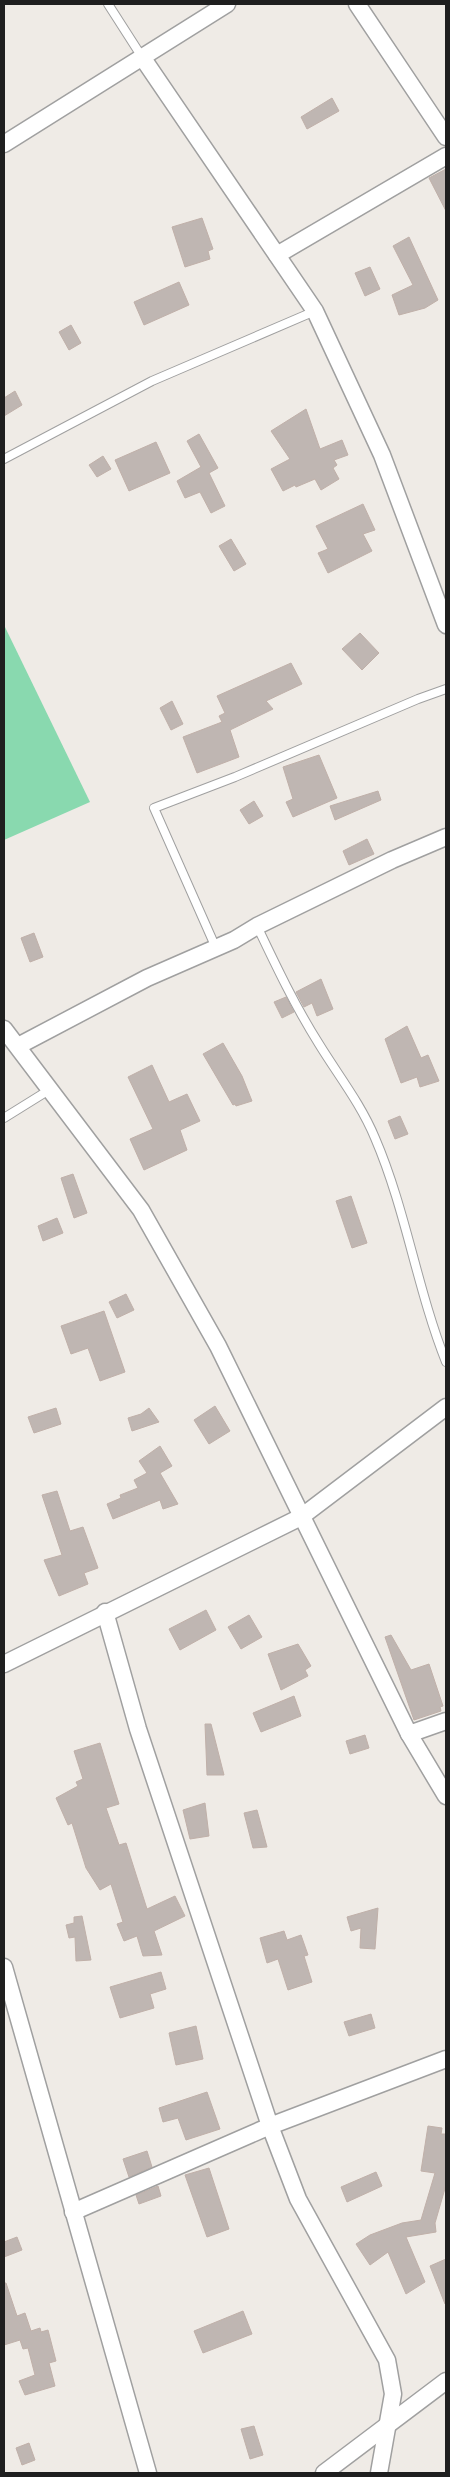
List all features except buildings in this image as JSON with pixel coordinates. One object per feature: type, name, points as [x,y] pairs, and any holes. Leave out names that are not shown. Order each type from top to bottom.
[{"type":"street","points":[[4,144],[227,4]]},
{"type":"street","points":[[357,4],[446,137]]},
{"type":"street","points":[[142,57],[315,311],[382,455],[446,625]]},
{"type":"street","points":[[277,255],[446,156]]},
{"type":"street","points":[[18,1046],[147,978],[216,948],[392,860],[446,837]]},
{"type":"street","points":[[4,1030],[141,1210],[218,1346],[409,1734],[446,1796]]},
{"type":"street","points":[[4,1664],[105,1612],[301,1517],[446,1407]]},
{"type":"street","points":[[105,1612],[138,1729],[270,2126],[298,2199],[387,2360],[393,2394],[389,2426],[379,2473]]},
{"type":"street","points":[[409,1734],[446,1721]]},
{"type":"street","points":[[4,1967],[148,2473]]},
{"type":"street","points":[[73,2212],[270,2126],[446,2059]]},
{"type":"street","points":[[324,2473],[389,2426],[446,2381]]},
{"type":"lane","points":[[108,4],[142,57]]},
{"type":"lane","points":[[4,459],[152,382],[315,311]]},
{"type":"lane","points":[[216,948],[154,808],[235,777],[418,699],[446,689]]},
{"type":"lane","points":[[258,926],[278,972],[311,1031],[358,1104],[375,1136],[391,1177],[413,1261],[446,1362]]},
{"type":"lane","points":[[4,1118],[49,1090]]},
{"type":"green space","points":[[4,625],[90,802],[4,840]]}]
